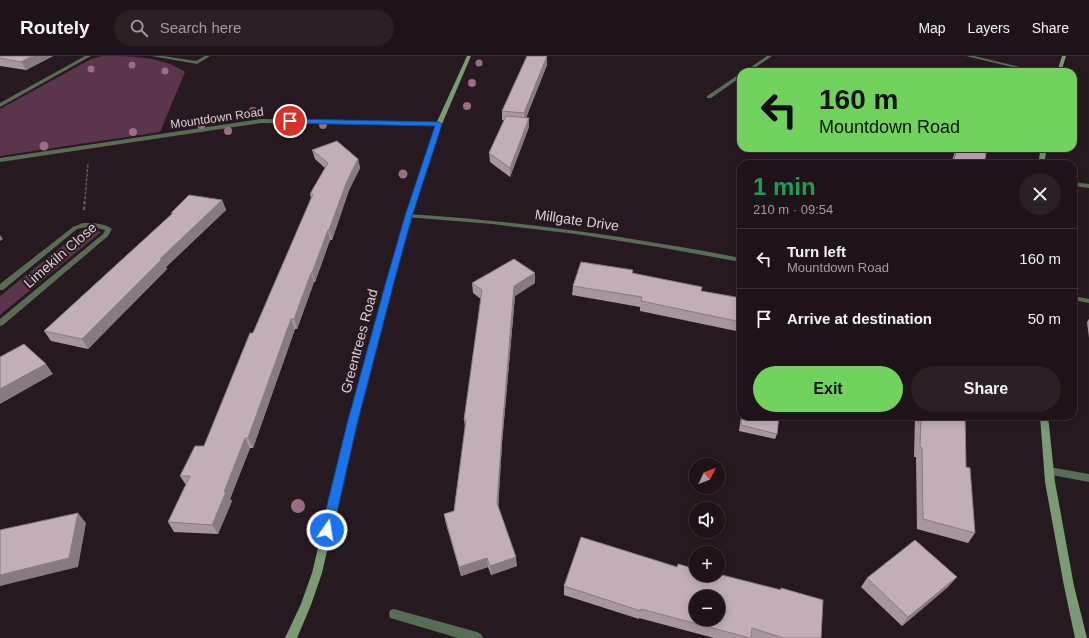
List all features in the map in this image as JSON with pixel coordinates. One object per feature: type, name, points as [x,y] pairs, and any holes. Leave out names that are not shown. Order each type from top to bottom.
[{"type":"main road","name":"Greentrees Road","points":[[291,638],[306,606],[317,573],[352,424],[408,216],[439,124],[469,56]]},
{"type":"main road","points":[[1060,68],[1064,56]]},
{"type":"main road","points":[[1044,420],[1049,471],[1068,586],[1081,638]]},
{"type":"street","points":[[0,105],[89,56]]},
{"type":"street","points":[[154,56],[198,63],[208,56]]},
{"type":"street","points":[[752,68],[770,56]]},
{"type":"street","points":[[968,56],[1021,68]]},
{"type":"street","points":[[709,97],[737,79]]},
{"type":"street","name":"Mountdown Road","points":[[0,160],[261,121],[439,124]]},
{"type":"street","points":[[1077,184],[1089,186]]},
{"type":"street","name":"Millgate Drive","points":[[408,216],[477,220],[559,229],[646,242],[737,259]]},
{"type":"street","name":"Limekiln Close","points":[[0,288],[75,228],[82,225],[109,229],[106,235],[0,323]]},
{"type":"street","points":[[1077,299],[1089,301]]},
{"type":"street","points":[[1049,471],[1089,478]]},
{"type":"street","points":[[394,614],[477,638]]},
{"type":"path","points":[[84,212],[89,162]]},
{"type":"shaded area","points":[[102,56],[123,56],[156,60],[185,72],[160,132],[0,156],[0,109],[91,59]]},
{"type":"shaded area","points":[[85,228],[101,232],[0,315],[0,296]]},
{"type":"building","points":[[0,56],[32,56],[21,62],[0,58]]},
{"type":"building","points":[[527,56],[547,56],[524,113],[502,111]]},
{"type":"building","points":[[506,116],[529,118],[510,168],[489,153]]},
{"type":"building","points":[[337,141],[358,159],[347,181],[294,319],[291,319],[248,438],[245,438],[224,492],[226,492],[212,525],[168,522],[190,476],[180,476],[195,446],[204,446],[250,333],[253,333],[313,194],[310,194],[328,163],[312,150]]},
{"type":"building","points":[[956,152],[986,152],[985,160],[954,160]]},
{"type":"building","points":[[189,195],[222,200],[160,259],[162,259],[82,339],[44,331],[173,213],[171,213]]},
{"type":"building","points":[[514,259],[535,273],[514,286],[497,503],[516,557],[490,566],[487,558],[459,567],[444,514],[454,511],[466,420],[464,420],[482,290],[472,283]]},
{"type":"building","points":[[581,262],[633,270],[632,273],[702,287],[701,291],[737,297],[737,321],[641,301],[642,297],[573,286]]},
{"type":"building","points":[[24,344],[46,364],[0,389],[0,357]]},
{"type":"building","points":[[742,420],[779,420],[777,434],[741,425]]},
{"type":"building","points":[[921,420],[965,420],[966,467],[970,468],[975,533],[923,519],[922,448],[920,447]]},
{"type":"building","points":[[78,513],[69,558],[0,575],[0,530]]},
{"type":"building","points":[[581,537],[677,567],[678,564],[689,567],[689,582],[725,582],[725,576],[781,590],[781,588],[823,600],[821,638],[783,638],[752,628],[750,638],[705,626],[725,626],[725,590],[689,590],[689,622],[641,609],[641,611],[564,586]]},
{"type":"building","points":[[915,540],[957,577],[908,617],[867,578]]},
{"type":"route","points":[[290,121],[439,124],[408,216],[352,424],[327,530]]}]
